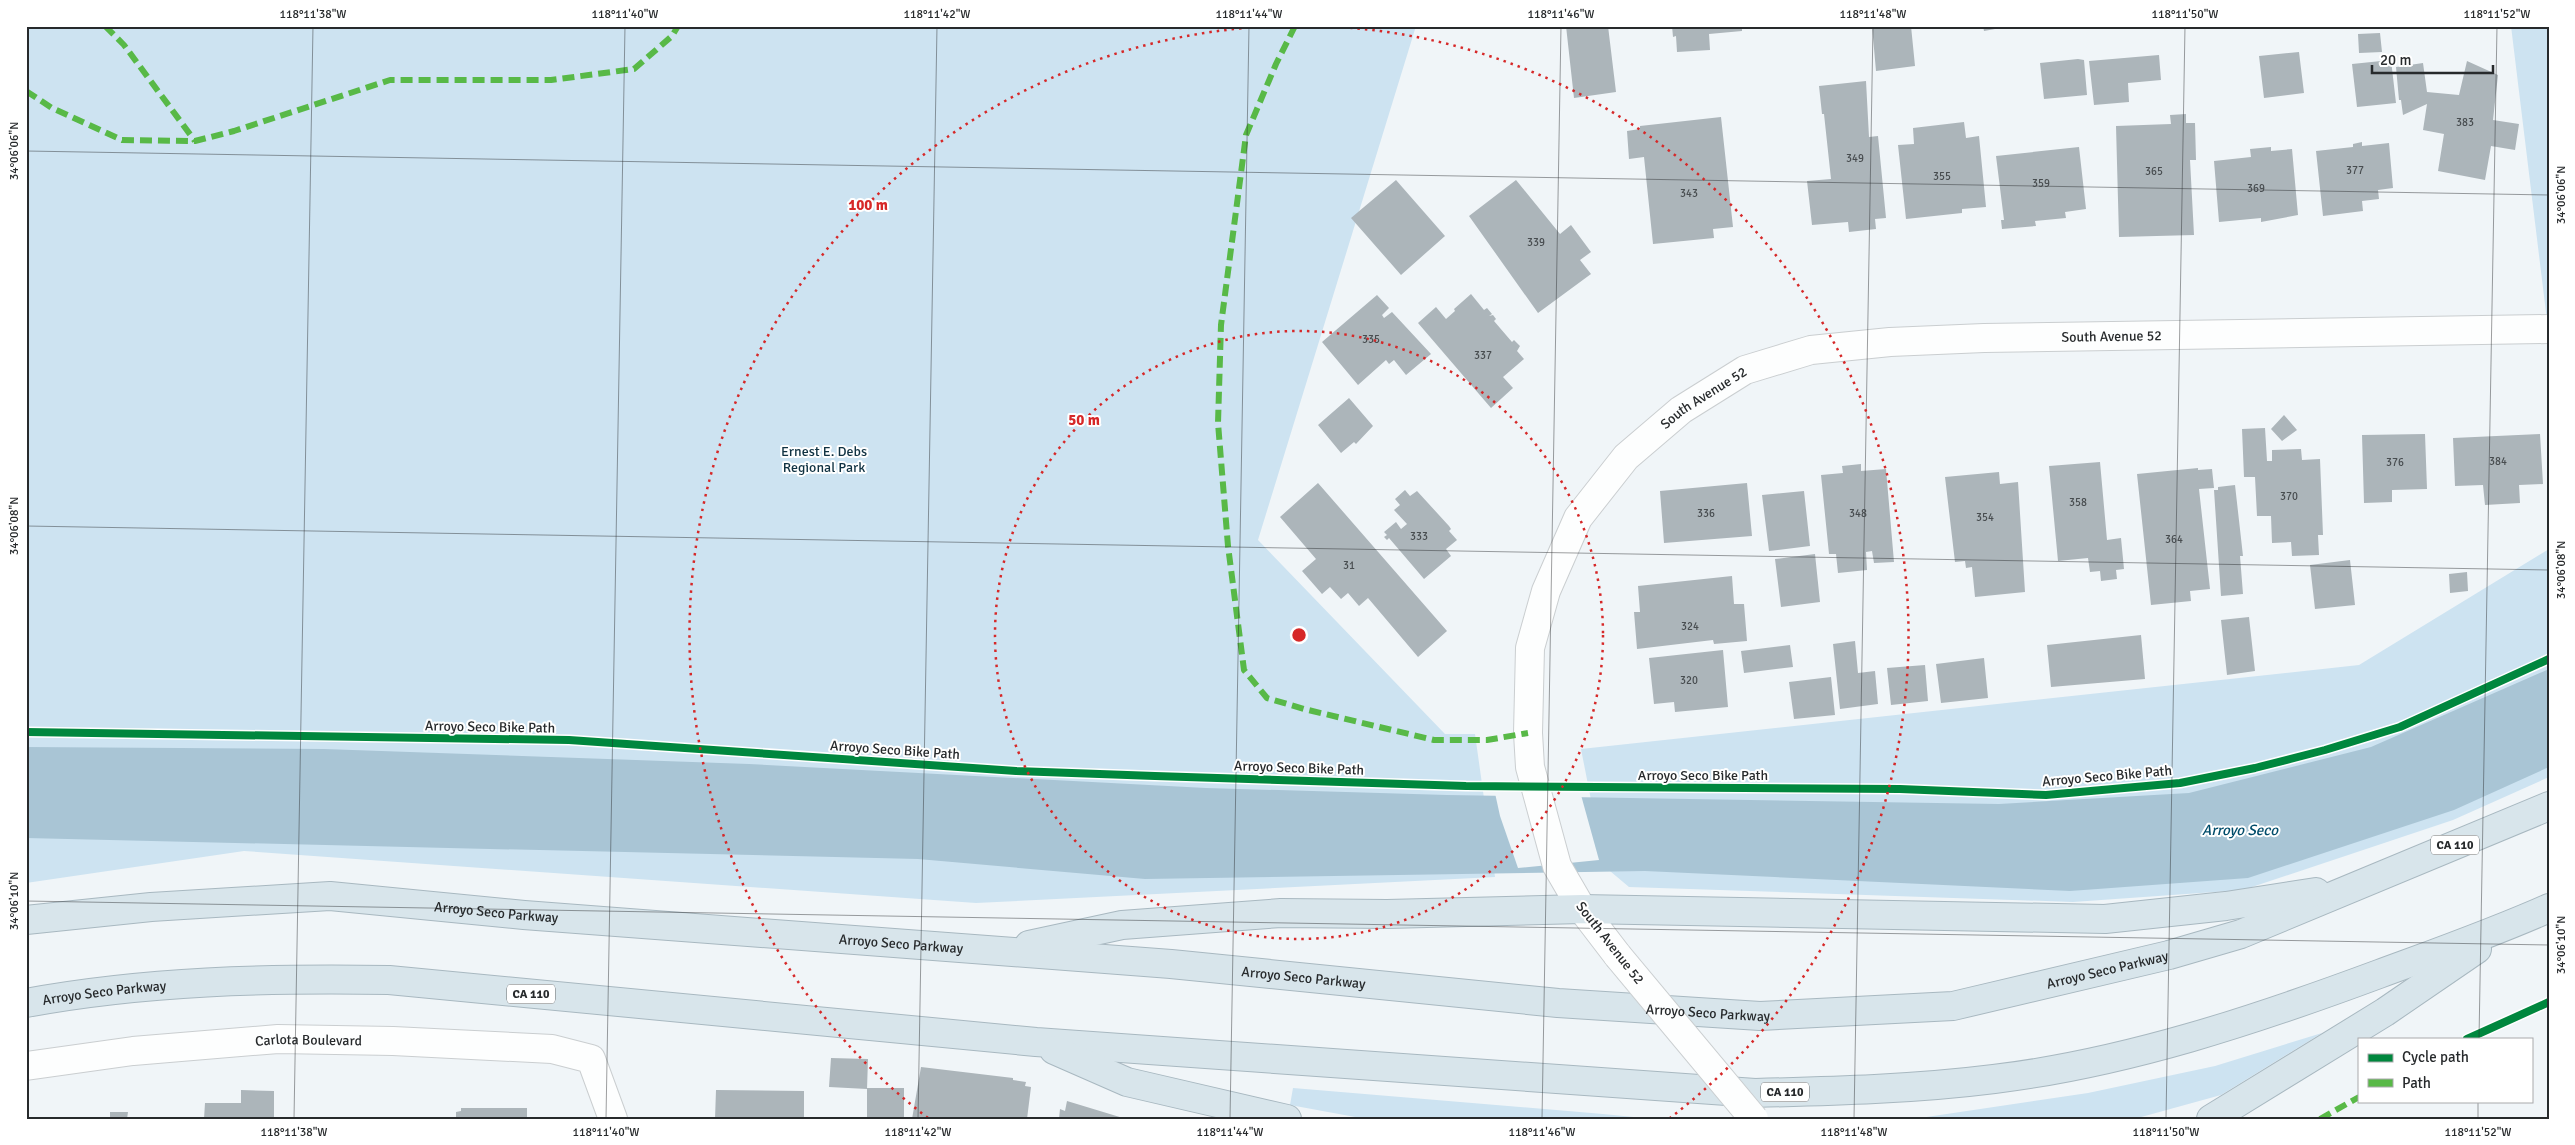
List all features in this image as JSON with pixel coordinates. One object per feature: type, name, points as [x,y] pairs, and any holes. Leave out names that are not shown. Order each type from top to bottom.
[{"type":"highway","name":"Arroyo Seco Parkway","points":[[26,920],[151,907],[330,896],[524,915],[1171,964],[1558,1003],[1760,1016],[1953,1006],[2109,970],[2241,934],[2549,806]]},
{"type":"highway","points":[[997,952],[1122,925],[1281,913],[1387,914],[1582,909],[2105,919],[2226,906],[2362,885]]},
{"type":"highway","name":"Arroyo Seco Parkway","points":[[26,1003],[63,996],[168,985],[297,979],[389,980],[1036,1042],[1755,1093],[1864,1090],[1995,1079],[2139,1053],[2302,1003],[2511,926],[2549,908]]},
{"type":"highway","points":[[2211,1119],[2385,1012],[2511,926]]},
{"type":"highway","points":[[1036,1042],[1127,1082],[1287,1119]]},
{"type":"street","name":"South Avenue 52","points":[[1754,1119],[1618,956],[1582,909],[1557,866],[1530,767],[1528,733],[1530,648],[1546,591],[1578,518],[1626,457],[1681,410],[1745,370],[1810,350],[1917,341],[2549,329]]},
{"type":"street","name":"Carlota Boulevard","points":[[26,1066],[133,1051],[278,1039],[393,1041],[552,1049],[591,1059],[613,1119]]},
{"type":"green space","name":"Ernest E. Debs Regional Park","points":[[26,26],[1416,26],[1258,540],[1445,734],[1475,734],[1495,877],[976,903],[244,851],[26,883]]},
{"type":"green space","points":[[2511,26],[2549,26],[2549,337]]},
{"type":"green space","points":[[2549,549],[2549,777],[2453,820],[2243,890],[2073,902],[1629,887],[1604,866],[1581,749],[2359,665]]},
{"type":"green space","points":[[2322,1033],[2221,1095],[2134,1119],[1913,1119],[2088,1093],[2215,1066]]},
{"type":"green space","points":[[1293,1088],[1654,1119],[1366,1119],[1290,1105]]},
{"type":"water","name":"Arroyo Seco","points":[[2549,669],[2549,767],[2454,810],[2248,878],[2070,891],[1645,871],[1145,879],[918,859],[26,838],[26,747],[324,749],[749,764],[1206,788],[1447,795],[1999,804],[2189,793],[2371,747]]},
{"type":"pier","points":[[1495,793],[1581,795],[1599,860],[1518,868],[1500,816]]},
{"type":"building","points":[[1566,26],[1608,26],[1616,92],[1574,98]]},
{"type":"building","points":[[1672,26],[1742,26],[1742,31],[1709,34],[1710,50],[1677,52],[1676,36],[1673,37]]},
{"type":"building","points":[[1872,26],[1911,26],[1915,66],[1876,71]]},
{"type":"building","points":[[1983,26],[2006,26],[2006,27],[1984,31]]},
{"type":"building","points":[[2380,33],[2382,52],[2359,53],[2358,34]]},
{"type":"building","points":[[2299,52],[2304,93],[2264,98],[2259,56]]},
{"type":"building","points":[[2159,55],[2161,80],[2128,83],[2129,102],[2094,105],[2089,61]]},
{"type":"building","points":[[2084,60],[2087,95],[2044,99],[2040,63]]},
{"type":"building","points":[[2391,60],[2396,103],[2357,107],[2352,64]]},
{"type":"building","points":[[2467,61],[2498,75],[2493,120],[2519,124],[2515,150],[2491,146],[2485,180],[2438,171],[2444,134],[2423,130],[2427,104],[2403,115],[2401,100],[2399,100],[2396,67],[2423,63],[2427,92],[2459,95]]},
{"type":"building","points":[[1866,81],[1869,137],[1878,136],[1886,218],[1875,219],[1876,229],[1849,232],[1848,222],[1812,225],[1807,181],[1831,179],[1819,86]]},
{"type":"building","points":[[2186,114],[2186,123],[2195,123],[2196,160],[2190,160],[2194,235],[2119,237],[2116,126],[2171,124],[2170,115]]},
{"type":"building","points":[[1721,117],[1733,227],[1713,229],[1714,238],[1653,244],[1644,157],[1629,159],[1627,131],[1640,129],[1640,126]]},
{"type":"building","points":[[1964,122],[1966,138],[1979,136],[1986,207],[1962,209],[1962,213],[1906,219],[1898,145],[1914,144],[1913,128]]},
{"type":"building","points":[[2362,142],[2362,146],[2389,143],[2393,188],[2378,190],[2379,199],[2362,201],[2363,211],[2323,216],[2316,151],[2353,147],[2353,144]]},
{"type":"building","points":[[2079,147],[2086,209],[2065,212],[2066,218],[2035,221],[2036,226],[2002,229],[2001,220],[2004,220],[1996,156]]},
{"type":"building","points":[[2271,147],[2271,151],[2292,149],[2298,215],[2261,222],[2261,218],[2219,222],[2214,161],[2251,157],[2250,149]]},
{"type":"building","points":[[1396,180],[1445,236],[1401,275],[1351,218]]},
{"type":"building","points":[[1516,180],[1560,234],[1571,225],[1591,252],[1580,260],[1591,274],[1538,313],[1469,216]]},
{"type":"building","points":[[1471,294],[1484,310],[1487,308],[1492,314],[1489,316],[1493,315],[1496,319],[1494,321],[1512,342],[1514,340],[1520,346],[1517,351],[1524,359],[1503,377],[1513,388],[1491,408],[1418,323],[1436,307],[1446,319]]},
{"type":"building","points":[[1377,295],[1389,308],[1382,315],[1384,318],[1392,312],[1431,354],[1406,375],[1394,360],[1389,364],[1386,360],[1358,385],[1322,342]]},
{"type":"building","points":[[1349,398],[1373,426],[1356,444],[1354,442],[1341,453],[1318,425]]},
{"type":"building","points":[[2284,415],[2297,430],[2282,441],[2271,429]]},
{"type":"building","points":[[2265,428],[2267,461],[2272,461],[2272,450],[2301,449],[2302,460],[2320,459],[2323,535],[2318,535],[2319,555],[2292,556],[2291,542],[2272,543],[2271,516],[2257,516],[2255,477],[2244,477],[2242,429]]},
{"type":"building","points":[[2425,434],[2427,489],[2392,490],[2392,502],[2364,503],[2362,435]]},
{"type":"building","points":[[2540,434],[2543,484],[2519,485],[2520,503],[2485,505],[2483,485],[2455,486],[2453,438]]},
{"type":"building","points":[[2100,462],[2107,540],[2121,538],[2124,569],[2116,570],[2117,579],[2101,581],[2100,571],[2090,572],[2088,558],[2058,561],[2049,466]]},
{"type":"building","points":[[1861,464],[1861,471],[1886,469],[1894,562],[1874,563],[1872,551],[1866,552],[1867,570],[1838,573],[1836,554],[1829,554],[1821,475],[1843,473],[1842,466]]},
{"type":"building","points":[[2198,468],[2198,470],[2212,469],[2214,488],[2199,489],[2210,589],[2190,591],[2191,601],[2151,605],[2137,474]]},
{"type":"building","points":[[1999,472],[2000,484],[2018,482],[2025,592],[1975,597],[1972,567],[1966,568],[1965,561],[1955,562],[1945,477]]},
{"type":"building","points":[[1318,483],[1447,631],[1418,657],[1368,598],[1359,606],[1348,593],[1341,599],[1330,587],[1322,594],[1302,571],[1316,559],[1280,517]]},
{"type":"building","points":[[1747,483],[1752,536],[1664,543],[1660,491]]},
{"type":"building","points":[[2235,485],[2243,556],[2240,556],[2243,594],[2221,596],[2214,490],[2218,490],[2218,487]]},
{"type":"building","points":[[1405,490],[1410,496],[1417,491],[1449,526],[1451,529],[1449,531],[1457,540],[1446,549],[1451,556],[1424,579],[1389,538],[1387,540],[1384,537],[1387,535],[1384,532],[1396,522],[1401,529],[1407,524],[1394,510],[1400,505],[1395,499]]},
{"type":"building","points":[[1804,491],[1810,546],[1769,551],[1762,495]]},
{"type":"building","points":[[1815,554],[1820,602],[1781,607],[1775,559]]},
{"type":"building","points":[[2350,560],[2355,605],[2315,609],[2310,565]]},
{"type":"building","points":[[2467,572],[2468,591],[2450,593],[2449,574]]},
{"type":"building","points":[[1732,576],[1734,604],[1744,604],[1747,641],[1714,644],[1713,640],[1637,649],[1634,612],[1640,612],[1638,586]]},
{"type":"building","points":[[2249,617],[2255,671],[2227,675],[2221,620]]},
{"type":"building","points":[[2141,635],[2145,679],[2051,687],[2047,645]]},
{"type":"building","points":[[1855,641],[1858,673],[1875,671],[1878,704],[1840,709],[1833,644]]},
{"type":"building","points":[[1790,645],[1793,667],[1744,673],[1741,651]]},
{"type":"building","points":[[1723,650],[1728,707],[1675,712],[1674,702],[1654,704],[1649,658]]},
{"type":"building","points":[[1984,658],[1988,698],[1941,703],[1936,664]]},
{"type":"building","points":[[1925,665],[1928,701],[1891,705],[1887,668]]},
{"type":"building","points":[[1831,677],[1835,715],[1794,719],[1789,682]]},
{"type":"building","points":[[831,1058],[868,1059],[867,1089],[829,1087]]},
{"type":"building","points":[[921,1067],[1013,1078],[1013,1080],[1026,1082],[1025,1086],[1031,1087],[1027,1119],[912,1119]]},
{"type":"building","points":[[867,1088],[904,1088],[904,1119],[867,1119]]},
{"type":"building","points":[[241,1090],[274,1091],[274,1119],[204,1119],[205,1103],[241,1103]]},
{"type":"building","points":[[716,1090],[804,1091],[804,1119],[715,1119]]},
{"type":"building","points":[[1067,1101],[1123,1119],[1059,1119],[1060,1109],[1065,1111]]},
{"type":"building","points":[[461,1108],[527,1108],[527,1119],[456,1119],[456,1112],[461,1111]]},
{"type":"building","points":[[110,1112],[128,1112],[127,1119],[110,1119]]},
{"type":"marked path","points":[[105,26],[124,45],[195,141]]},
{"type":"marked path","points":[[26,91],[52,108],[122,140],[195,141],[234,131],[390,80],[551,80],[634,69],[672,36],[678,26]]},
{"type":"marked path","points":[[1295,26],[1276,64],[1246,135],[1221,325],[1218,423],[1228,546],[1244,670],[1267,698],[1304,709],[1434,740],[1487,740],[1528,733]]},
{"type":"marked path","points":[[2320,1119],[2358,1098]]},
{"type":"cycle path","name":"Arroyo Seco Bike Path","points":[[26,732],[569,740],[1016,771],[1466,786],[1900,789],[2046,795],[2180,783],[2255,768],[2325,750],[2400,727],[2549,659]]},
{"type":"cycle path","points":[[2469,1038],[2549,1002]]}]
